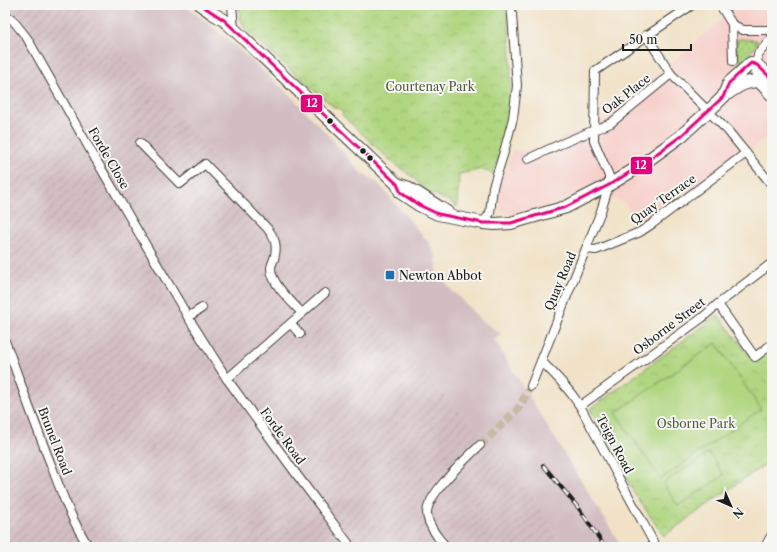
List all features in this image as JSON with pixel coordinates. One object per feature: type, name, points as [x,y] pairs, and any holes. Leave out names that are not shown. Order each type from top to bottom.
[{"type":"main road","points":[[201,5],[224,20],[234,29],[397,184],[401,193],[419,205],[438,214],[495,224],[511,224],[566,207],[609,185],[640,166],[681,136],[723,96],[742,83],[760,81],[772,94]]},
{"type":"main road","points":[[215,5],[224,20]]},
{"type":"main road","points":[[723,96],[729,84],[755,61],[772,79]]},
{"type":"street","points":[[232,5],[234,29]]},
{"type":"street","points":[[483,222],[490,213],[493,187],[513,118],[517,86],[512,14],[510,5]]},
{"type":"street","name":"Oak Place","points":[[609,185],[609,176],[594,141],[595,71],[692,5]]},
{"type":"street","points":[[720,5],[732,24],[743,30],[772,30]]},
{"type":"street","name":"Forde Close","points":[[5,15],[12,19],[27,38],[92,153],[188,317],[201,336]]},
{"type":"street","points":[[732,24],[733,61]]},
{"type":"street","points":[[646,35],[671,74],[728,131],[772,186]]},
{"type":"street","points":[[760,81],[756,72],[755,61],[772,38]]},
{"type":"street","name":"Oak Place","points":[[528,159],[611,123],[671,74]]},
{"type":"street","points":[[140,143],[180,184],[205,164],[262,222],[274,236],[276,242],[276,251],[271,267],[274,280],[302,313]]},
{"type":"street","name":"Quay Terrace","points":[[586,249],[596,250],[640,232],[746,153]]},
{"type":"street","name":"Quay Road","points":[[531,386],[554,326],[602,211],[609,185]]},
{"type":"street","name":"Osborne Street","points":[[580,406],[702,318],[772,263]]},
{"type":"street","points":[[227,379],[325,293]]},
{"type":"street","points":[[718,304],[755,357],[772,344]]},
{"type":"street","points":[[188,317],[202,308]]},
{"type":"street","points":[[291,324],[300,334]]},
{"type":"street","name":"Forde Road","points":[[201,336],[227,379],[350,547]]},
{"type":"street","name":"Brunel Road","points":[[5,341],[64,500],[75,525],[89,547]]},
{"type":"street","name":"Teign Road","points":[[541,361],[565,385],[580,406],[656,547]]},
{"type":"street","points":[[447,547],[431,528],[427,514],[428,508],[437,491],[480,445]]},
{"type":"street","points":[[765,547],[772,534]]},
{"type":"shaded area","points":[[5,5],[78,5],[318,269],[324,265],[416,361],[439,390],[493,444],[513,474],[538,504],[562,547],[5,547]]},
{"type":"shaded area","points":[[78,5],[185,5],[231,42],[294,99],[361,173],[378,183],[429,243],[436,257],[436,275],[440,281],[444,280],[453,293],[454,292],[481,320],[501,334],[494,340],[622,547],[562,547],[538,504],[513,474],[493,444],[439,390],[416,361],[324,265],[319,270]]},
{"type":"shaded area","points":[[738,5],[772,5],[772,133],[645,229],[624,202],[611,198],[616,188],[616,174],[551,206],[513,217],[501,209],[497,197],[499,184],[513,150],[526,153],[609,118]]},
{"type":"green space","name":"Courtenay Park","points":[[239,5],[504,5],[508,17],[511,54],[510,114],[505,138],[493,174],[482,169],[459,174],[457,207],[449,201],[426,191],[414,178],[391,161],[342,115],[343,113],[338,108],[335,108],[245,29],[240,18]]},
{"type":"green space","points":[[739,39],[757,40],[757,45],[743,61],[738,61],[736,41]]},
{"type":"green space","name":"Osborne Park","points":[[718,315],[754,361],[772,350],[772,460],[664,536],[636,496],[590,409]]},
{"type":"green space","points":[[716,343],[761,409],[661,479],[615,413]]},
{"type":"green space","points":[[709,453],[724,475],[678,506],[663,483]]},
{"type":"tunnel","points":[[480,445],[518,409],[531,386]]},
{"type":"railway","points":[[543,465],[580,510],[605,547]]},
{"type":"transit line","name":"12","points":[[201,5],[224,20],[240,35],[397,184],[401,193],[419,205],[438,214],[483,223],[511,223],[566,207],[609,185],[640,166],[681,136],[723,97],[729,83],[751,63],[757,65],[772,79]]},
{"type":"place","name":"Newton Abbot","points":[[390,275]]}]
